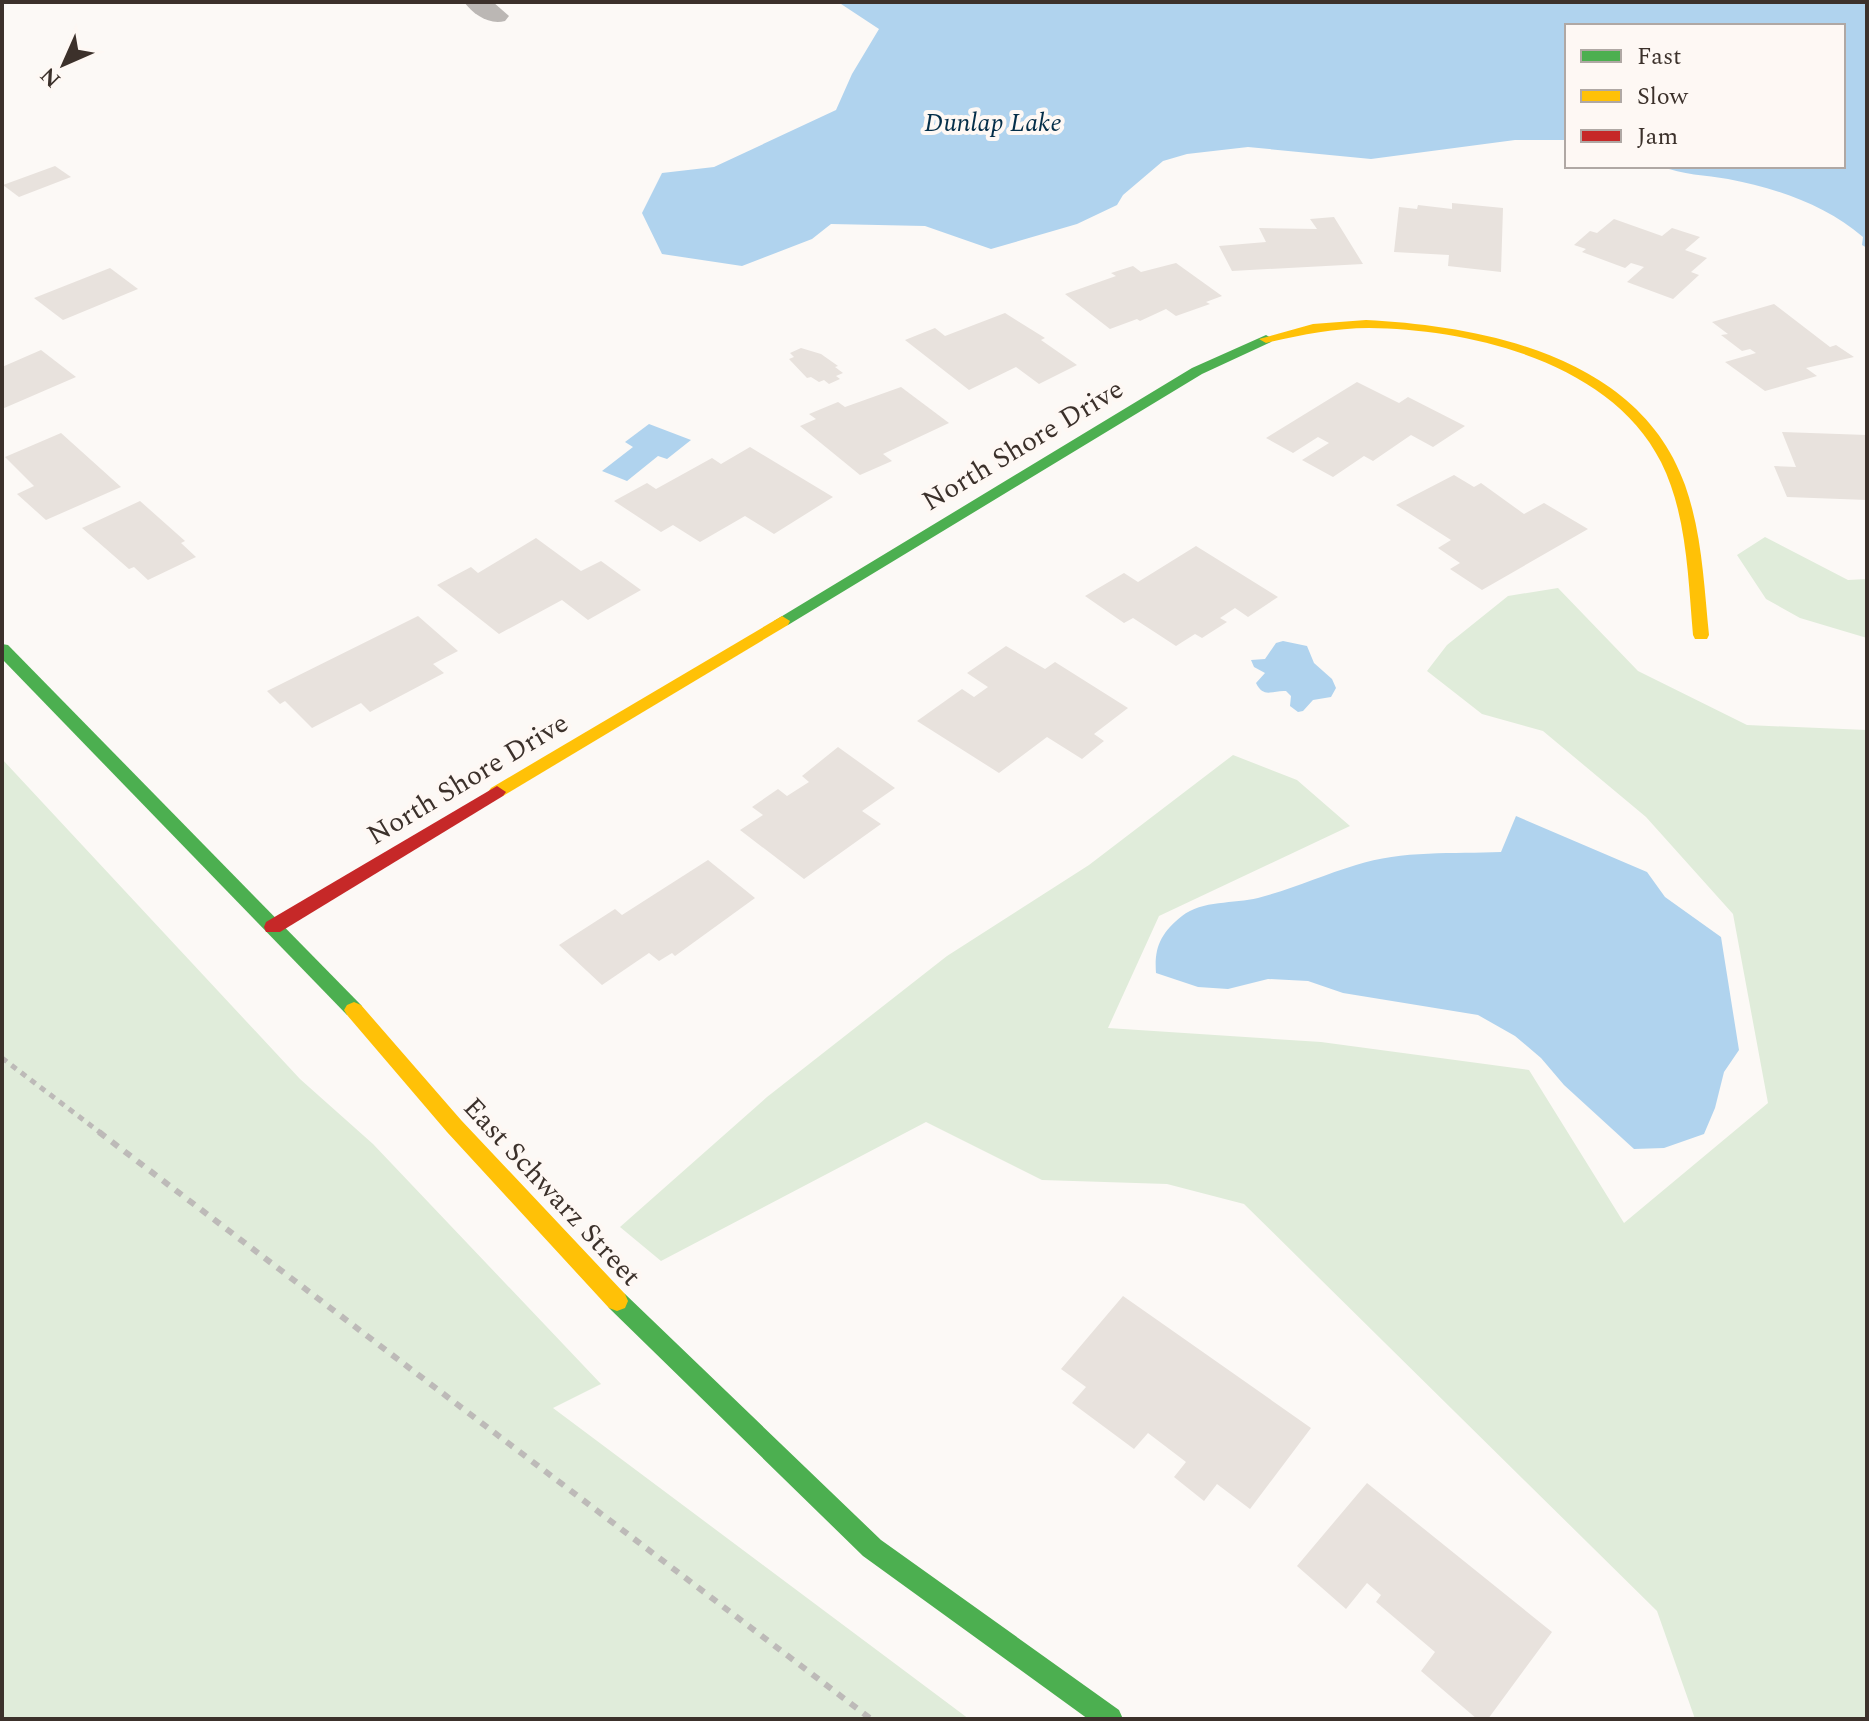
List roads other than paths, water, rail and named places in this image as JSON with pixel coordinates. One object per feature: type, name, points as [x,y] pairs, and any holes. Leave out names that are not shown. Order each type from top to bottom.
[{"type":"street","name":"North Shore Drive","points":[[273,927],[1124,415],[1237,349],[1275,335],[1325,326],[1379,324],[1479,336],[1562,365],[1598,385],[1629,408],[1656,440],[1673,478],[1689,532],[1701,635]]},
{"type":"street","name":"East Schwarz Street","points":[[2,649],[359,1015],[454,1126],[635,1320],[872,1548],[1110,1719]]},
{"type":"water","name":"Dunlap Lake","points":[[838,2],[1867,2],[1867,248],[1862,245],[1863,237],[1849,226],[1800,199],[1746,183],[1666,168],[1845,168],[1845,24],[1565,24],[1565,140],[1515,140],[1371,159],[1248,147],[1187,154],[1163,161],[1123,195],[1117,205],[1077,224],[991,249],[925,226],[831,224],[812,239],[742,266],[662,254],[642,213],[662,173],[714,167],[836,110],[852,74],[879,29]]},
{"type":"water","points":[[649,424],[691,440],[667,459],[658,456],[627,481],[602,471],[633,447],[625,442]]},
{"type":"water","points":[[1283,641],[1307,646],[1314,663],[1332,679],[1336,688],[1331,697],[1313,700],[1298,712],[1290,706],[1291,696],[1286,691],[1265,692],[1259,688],[1256,683],[1265,673],[1254,667],[1251,660],[1265,659],[1276,643]]},
{"type":"water","points":[[1516,816],[1647,872],[1665,897],[1721,937],[1739,1050],[1724,1072],[1715,1108],[1704,1134],[1664,1148],[1634,1149],[1564,1085],[1541,1058],[1515,1036],[1478,1015],[1343,993],[1308,981],[1268,979],[1228,989],[1198,987],[1156,973],[1160,941],[1175,922],[1199,907],[1258,898],[1374,860],[1428,854],[1501,852]]}]
